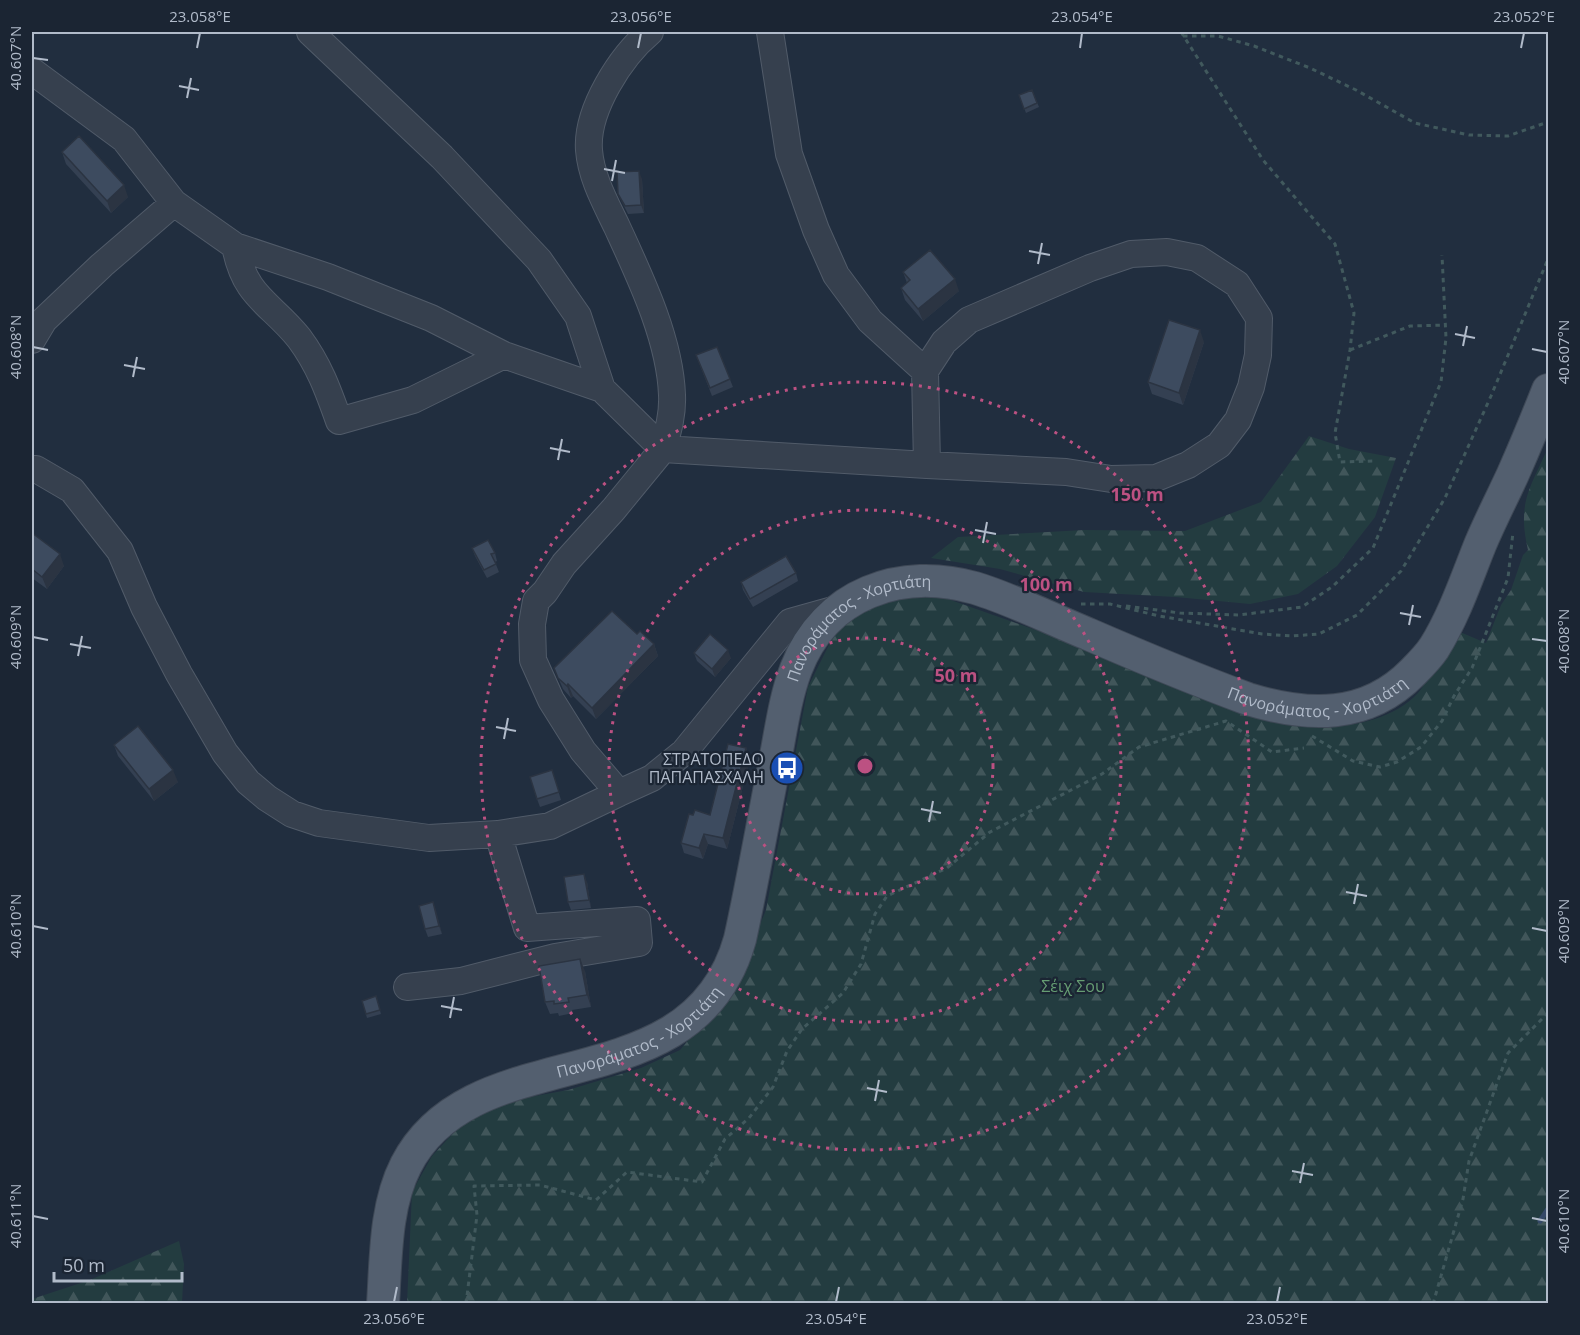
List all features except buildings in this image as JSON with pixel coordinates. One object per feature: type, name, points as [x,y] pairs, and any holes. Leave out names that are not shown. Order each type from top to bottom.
[{"type":"main road","name":"Πανοράματος - Χορτιάτη","points":[[383,1304],[390,1218],[400,1179],[413,1153],[435,1127],[463,1106],[489,1094],[612,1057],[658,1039],[695,1014],[721,981],[735,956],[740,939],[782,724],[794,677],[809,644],[828,618],[840,608],[880,588],[909,582],[940,581],[976,589],[1262,704],[1295,710],[1332,711],[1352,708],[1387,694],[1402,683],[1434,648],[1462,593],[1480,544],[1548,390]]},
{"type":"street","points":[[310,32],[442,157],[539,260],[578,316],[602,389]]},
{"type":"street","points":[[770,32],[789,154],[836,275],[870,321],[925,371]]},
{"type":"street","points":[[619,793],[583,751],[551,700],[533,660],[532,624],[536,601],[564,564],[613,510],[663,449],[670,423],[672,395],[664,343],[622,239],[597,187],[589,149],[593,117],[610,79],[637,36]]},
{"type":"street","points":[[32,71],[124,139],[174,203],[235,246],[328,277],[431,318],[504,355],[602,389],[663,449],[927,465],[1066,472],[1112,479],[1156,478],[1188,465],[1219,445],[1238,420],[1251,387],[1258,355],[1259,318],[1237,284],[1197,258],[1167,252],[1131,254],[1090,268],[969,320],[944,342],[925,371],[927,465]]},
{"type":"street","points":[[32,340],[44,320],[52,312],[174,203]]},
{"type":"street","points":[[235,246],[238,266],[251,290],[298,337],[321,371],[339,421],[413,400],[504,355]]},
{"type":"street","points":[[32,469],[72,490],[120,551],[144,607],[169,655],[225,753],[248,783],[291,814],[319,823],[429,838],[498,834],[550,826],[652,778],[684,752],[790,622],[840,608]]},
{"type":"street","points":[[407,987],[461,981],[555,957],[639,943],[637,920],[527,928],[498,834]]},
{"type":"path","points":[[1182,34],[1218,36],[1254,46],[1310,68],[1356,90],[1415,123],[1469,135],[1508,136],[1548,122]]},
{"type":"path","points":[[1182,34],[1263,160],[1335,244],[1354,313],[1335,434],[1340,462],[1373,461]]},
{"type":"path","points":[[1047,617],[1066,606],[1110,604],[1180,613],[1239,615],[1302,607],[1332,587],[1373,548],[1441,382],[1446,338],[1442,255]]},
{"type":"path","points":[[1110,604],[1204,624],[1262,634],[1292,636],[1319,634],[1357,615],[1401,572],[1445,498],[1491,396],[1548,259]]},
{"type":"path","points":[[1350,350],[1410,327],[1446,325]]},
{"type":"path","points":[[466,1304],[477,1215],[474,1186],[540,1185],[596,1200],[627,1172],[702,1182],[725,1139],[749,1118],[773,1087],[787,1051],[802,1029],[843,993],[861,964],[875,914],[887,896],[947,868],[990,832],[1102,774],[1139,747],[1226,721],[1272,752],[1304,748]]},
{"type":"path","points":[[1433,1304],[1463,1199],[1469,1161],[1508,1053],[1548,1013]]},
{"type":"path","points":[[467,1296],[476,1304]]},
{"type":"green space","points":[[1309,436],[1349,449],[1396,458],[1375,517],[1337,566],[1298,594],[1250,604],[1084,592],[1000,569],[931,558],[958,537],[1084,530],[1185,531],[1261,502]]},
{"type":"green space","name":"Σέιχ Σου","points":[[1548,448],[1548,1303],[407,1304],[412,1192],[432,1156],[459,1127],[502,1102],[568,1090],[641,1068],[680,1050],[735,985],[766,910],[808,687],[830,643],[840,628],[850,619],[869,608],[892,600],[914,596],[945,598],[1076,644],[1270,721],[1328,727],[1368,721],[1387,715],[1418,693],[1460,632],[1486,643],[1501,605],[1511,590],[1523,555],[1528,550],[1524,520],[1527,496]]},
{"type":"green space","points":[[179,1241],[184,1264],[182,1303],[32,1303],[32,1299],[90,1280]]},
{"type":"waterway","points":[[1540,1221],[1548,1209]]},
{"type":"place","name":"ΣΤΡΑΤΟΠΕΔΟ ΠΑΠΑΠΑΣΧΑΛΗ","points":[[787,768]]}]
